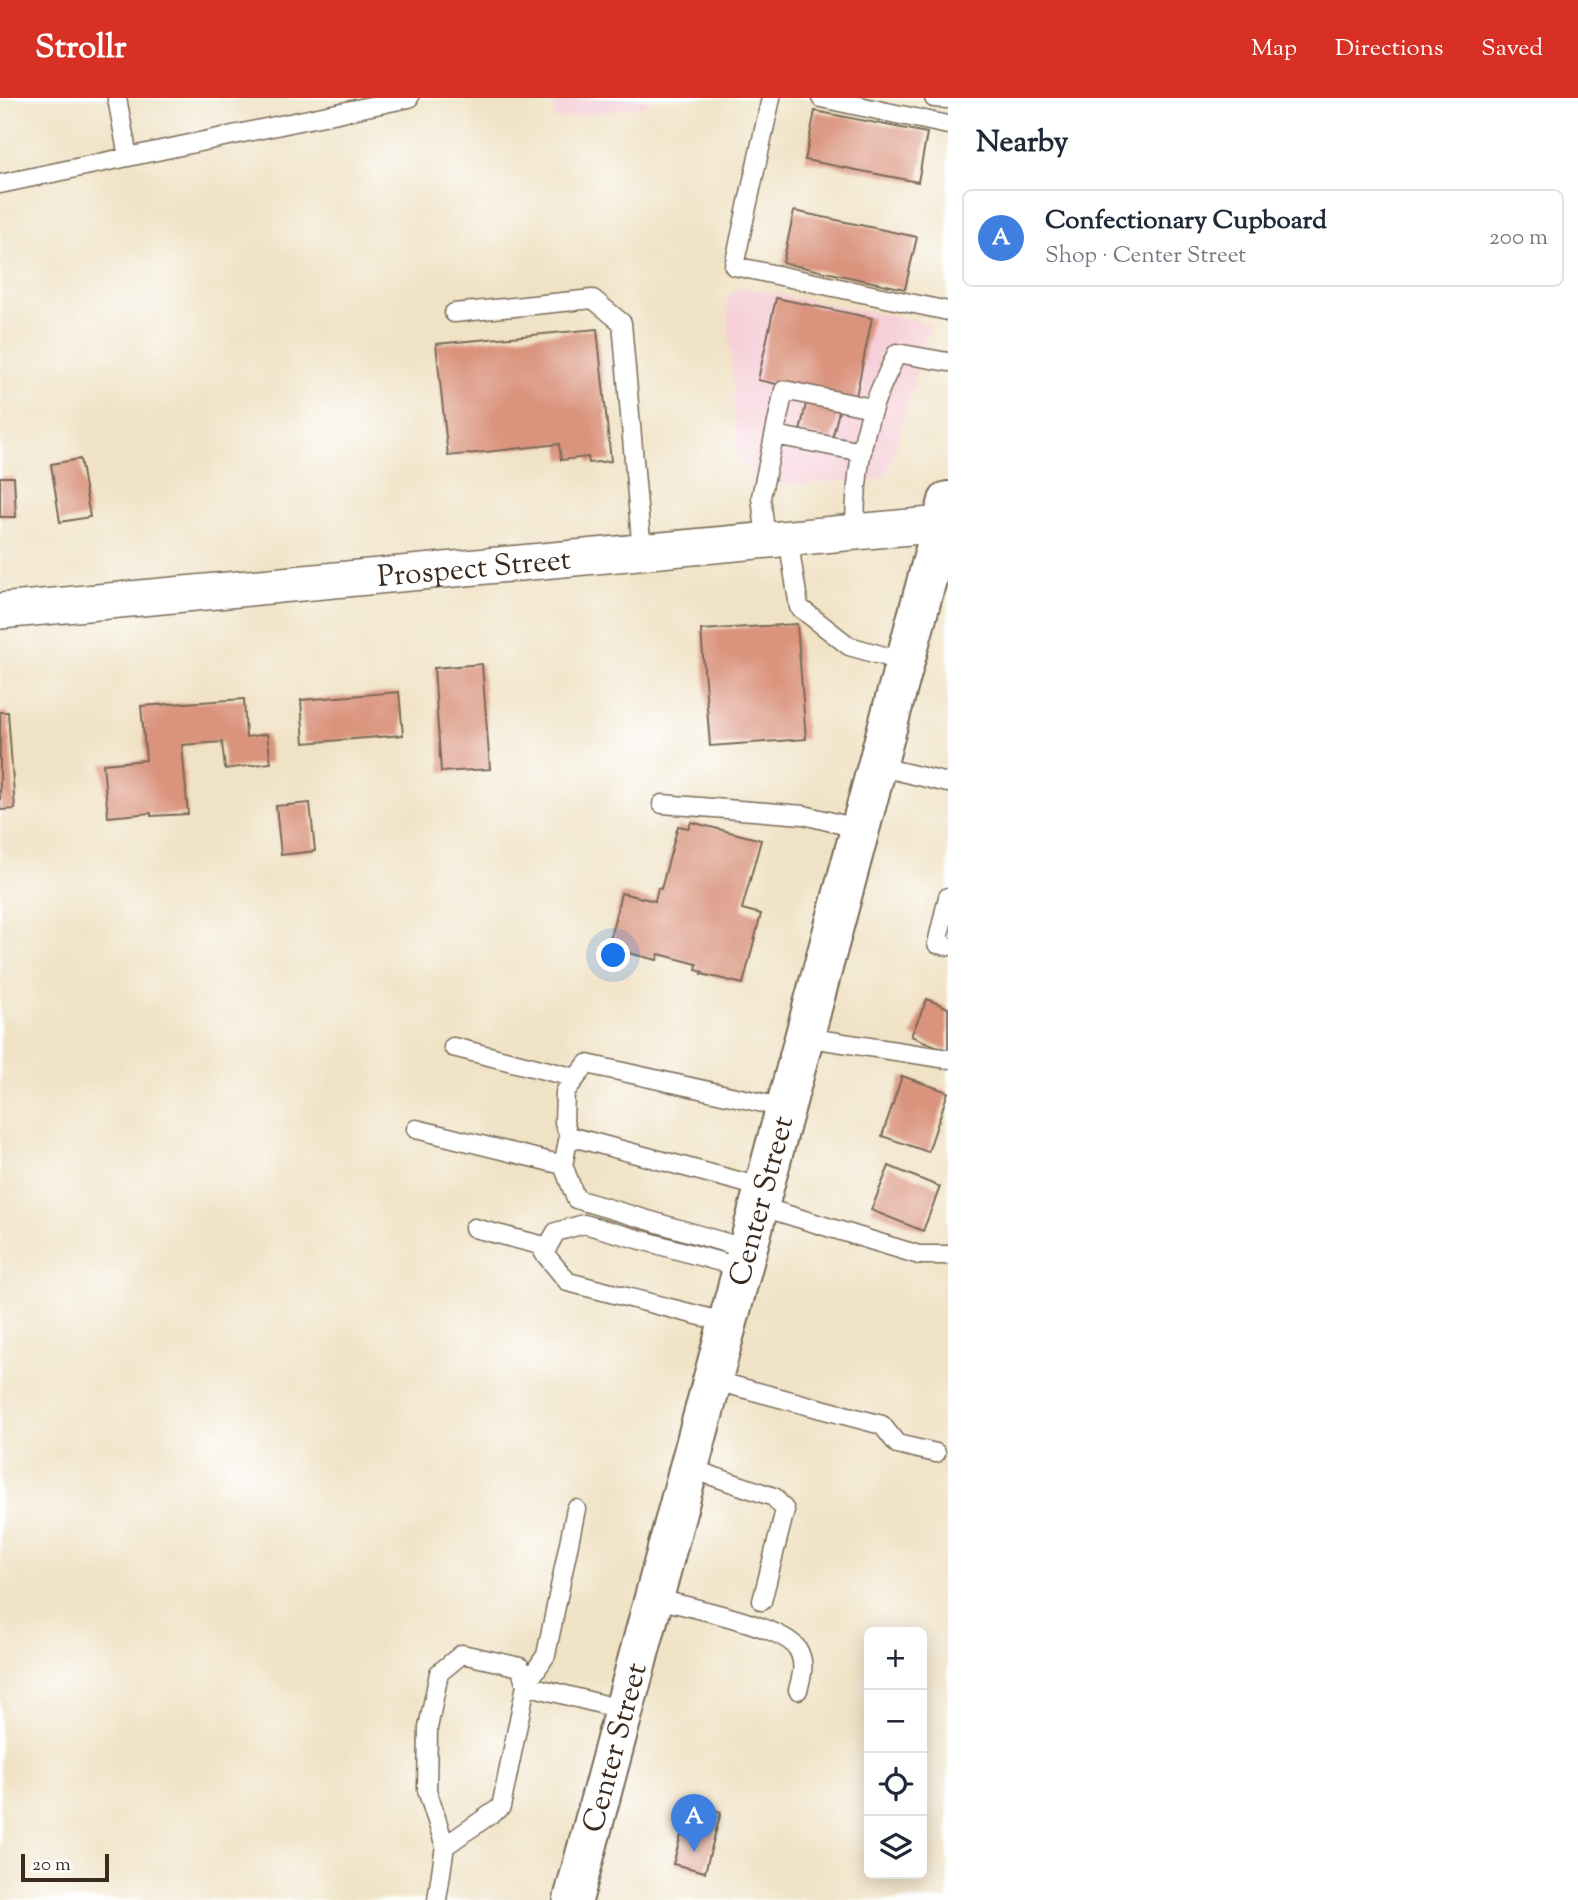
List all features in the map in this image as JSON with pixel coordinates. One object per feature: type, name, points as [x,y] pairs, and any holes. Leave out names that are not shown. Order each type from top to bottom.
[{"type":"main road","name":"Center Street","points":[[573,1900],[946,517]]},
{"type":"street","name":"Prospect Street","points":[[0,611],[855,532],[946,517]]},
{"type":"lane","points":[[117,98],[128,157]]},
{"type":"lane","points":[[0,184],[409,98]]},
{"type":"lane","points":[[771,98],[734,266],[948,311]]},
{"type":"lane","points":[[821,98],[948,125]]},
{"type":"lane","points":[[934,98],[948,99]]},
{"type":"lane","points":[[454,313],[593,299],[622,323],[642,552]]},
{"type":"lane","points":[[855,532],[855,489],[872,408],[897,352],[948,362]]},
{"type":"lane","points":[[872,408],[784,390],[761,497],[799,607],[849,646],[905,662]]},
{"type":"lane","points":[[775,435],[862,452]]},
{"type":"lane","points":[[877,766],[948,783]]},
{"type":"lane","points":[[662,803],[804,815],[860,829]]},
{"type":"lane","points":[[948,897],[937,944],[948,946]]},
{"type":"lane","points":[[804,1037],[948,1059]]},
{"type":"lane","points":[[453,1047],[576,1078]]},
{"type":"lane","points":[[745,1259],[576,1199],[563,1165],[569,1136],[564,1122],[565,1093],[587,1064],[785,1108]]},
{"type":"lane","points":[[416,1129],[563,1165]]},
{"type":"lane","points":[[569,1136],[761,1197],[919,1255],[948,1255]]},
{"type":"lane","points":[[728,1323],[568,1282],[544,1253],[556,1233],[584,1224],[745,1259]]},
{"type":"lane","points":[[474,1228],[548,1247]]},
{"type":"lane","points":[[712,1380],[882,1425],[897,1444],[936,1453]]},
{"type":"lane","points":[[689,1468],[774,1497],[785,1510],[762,1601]]},
{"type":"lane","points":[[445,1846],[501,1807],[526,1685],[546,1655],[576,1509]]},
{"type":"lane","points":[[654,1598],[773,1631],[797,1648],[804,1671],[798,1690]]},
{"type":"lane","points":[[437,1900],[445,1846],[427,1790],[428,1728],[439,1673],[462,1654],[520,1667],[526,1685]]},
{"type":"lane","points":[[526,1685],[624,1710]]},
{"type":"shaded area","points":[[552,98],[646,98],[646,105],[555,120]]},
{"type":"shaded area","points":[[741,287],[930,324],[890,466],[882,479],[764,486],[737,457],[727,297]]},
{"type":"building","points":[[815,111],[927,133],[918,182],[805,160]]},
{"type":"building","points":[[794,211],[917,237],[905,289],[783,263]]},
{"type":"building","points":[[776,298],[872,318],[855,401],[758,380]]},
{"type":"building","points":[[597,329],[611,461],[589,463],[588,457],[561,460],[559,444],[448,456],[436,344]]},
{"type":"building","points":[[807,399],[840,407],[832,439],[800,432]]},
{"type":"building","points":[[80,459],[90,517],[60,522],[51,464]]},
{"type":"building","points":[[0,477],[14,477],[16,517],[0,517]]},
{"type":"building","points":[[797,624],[806,739],[710,746],[701,630]]},
{"type":"building","points":[[482,664],[490,769],[441,772],[434,668]]},
{"type":"building","points":[[399,692],[403,735],[304,743],[301,700]]},
{"type":"building","points":[[244,699],[246,737],[267,734],[271,763],[225,769],[222,742],[182,745],[188,814],[151,816],[151,813],[108,817],[103,764],[146,760],[141,706]]},
{"type":"building","points":[[0,712],[8,712],[15,809],[0,810]]},
{"type":"building","points":[[310,803],[315,851],[281,855],[276,806]]},
{"type":"building","points":[[691,822],[761,840],[742,909],[761,914],[743,984],[702,974],[703,972],[696,970],[697,964],[659,954],[657,960],[608,948],[621,893],[655,901],[658,888],[661,889],[678,826],[689,828]]},
{"type":"building","points":[[927,999],[948,1008],[948,1051],[911,1036]]},
{"type":"building","points":[[902,1076],[948,1092],[928,1152],[882,1136]]},
{"type":"building","points":[[889,1166],[940,1187],[923,1231],[871,1210]]},
{"type":"building","points":[[690,1803],[721,1812],[705,1872],[673,1864]]},
{"type":"place","name":"Confectionary Cupboard","points":[[694,1852]]}]
